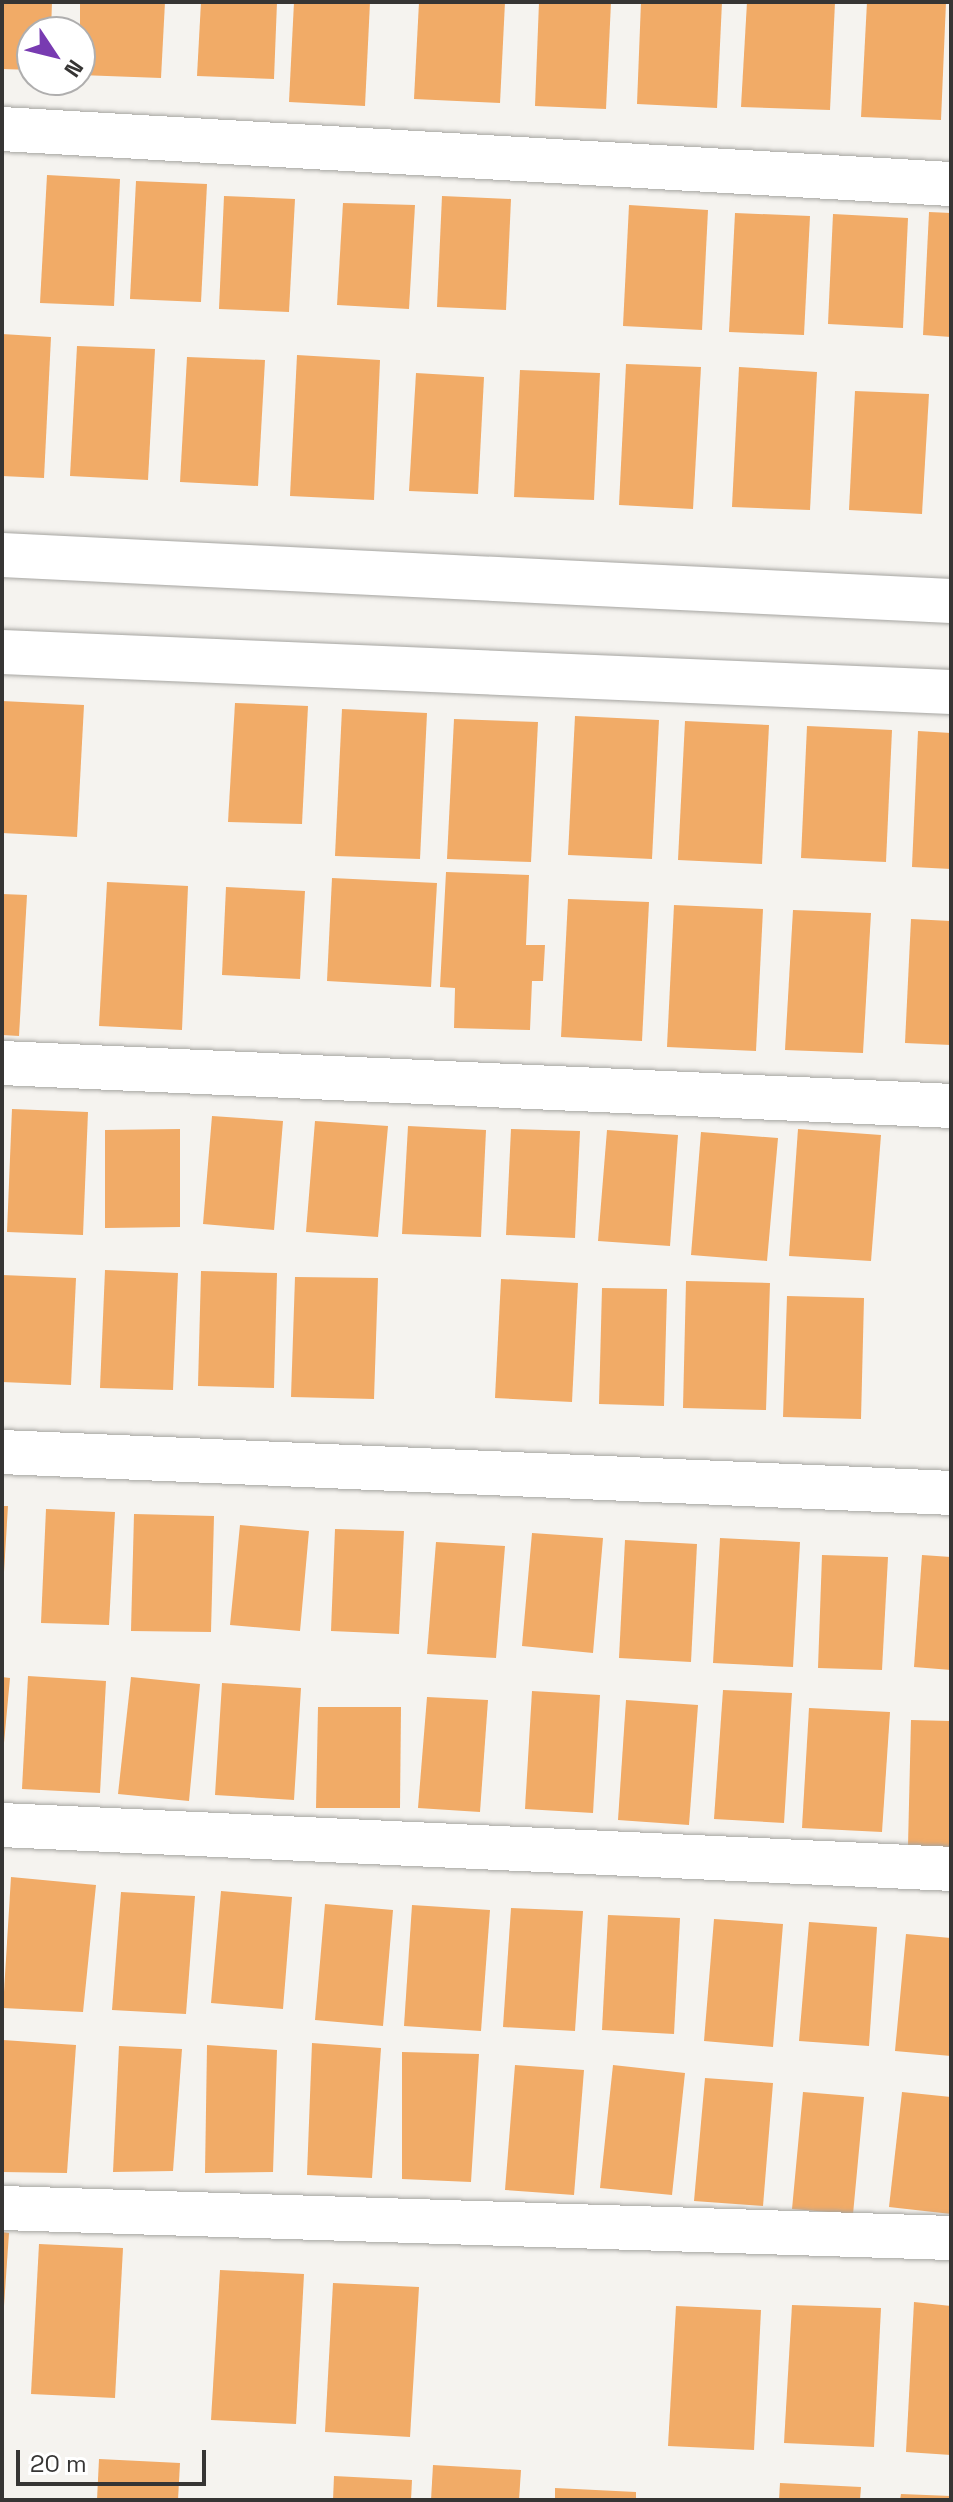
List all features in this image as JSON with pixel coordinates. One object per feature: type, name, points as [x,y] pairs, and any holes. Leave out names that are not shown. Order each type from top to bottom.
[{"type":"street","points":[[2,129],[951,184]]},
{"type":"street","points":[[2,555],[951,601]]},
{"type":"street","points":[[2,652],[951,692]]},
{"type":"street","points":[[2,1063],[951,1106]]},
{"type":"street","points":[[2,1452],[951,1493]]},
{"type":"street","points":[[2,1825],[951,1869]]},
{"type":"street","points":[[2,2208],[951,2238]]},
{"type":"building","points":[[2,2],[52,2],[52,16],[16,16],[16,69],[2,69]]},
{"type":"building","points":[[80,2],[165,2],[161,78],[96,76],[96,16],[80,16]]},
{"type":"building","points":[[201,2],[277,2],[274,79],[197,76]]},
{"type":"building","points":[[294,2],[370,2],[365,106],[289,102]]},
{"type":"building","points":[[419,2],[505,2],[500,103],[414,99]]},
{"type":"building","points":[[539,2],[611,2],[606,109],[535,106]]},
{"type":"building","points":[[641,2],[722,2],[717,108],[637,104]]},
{"type":"building","points":[[747,2],[835,2],[830,110],[741,107]]},
{"type":"building","points":[[867,2],[946,2],[941,120],[861,117]]},
{"type":"building","points":[[47,175],[120,179],[114,306],[40,303]]},
{"type":"building","points":[[136,181],[207,184],[201,302],[130,299]]},
{"type":"building","points":[[224,196],[295,199],[289,312],[219,309]]},
{"type":"building","points":[[442,196],[511,199],[506,310],[437,307]]},
{"type":"building","points":[[343,203],[415,205],[409,309],[337,305]]},
{"type":"building","points":[[629,205],[708,210],[702,330],[623,326]]},
{"type":"building","points":[[929,212],[951,213],[951,337],[923,335]]},
{"type":"building","points":[[735,213],[810,216],[804,335],[729,332]]},
{"type":"building","points":[[833,214],[908,218],[903,328],[828,324]]},
{"type":"building","points":[[2,334],[51,337],[44,478],[2,476]]},
{"type":"building","points":[[77,346],[155,349],[148,480],[70,476]]},
{"type":"building","points":[[297,355],[380,360],[374,500],[290,496]]},
{"type":"building","points":[[187,357],[265,360],[258,486],[180,482]]},
{"type":"building","points":[[626,364],[701,367],[693,509],[619,505]]},
{"type":"building","points":[[739,367],[817,372],[810,510],[732,507]]},
{"type":"building","points":[[520,370],[600,373],[594,500],[514,497]]},
{"type":"building","points":[[416,373],[484,377],[478,494],[409,491]]},
{"type":"building","points":[[855,391],[929,394],[922,514],[849,510]]},
{"type":"building","points":[[2,701],[84,705],[77,837],[2,833]]},
{"type":"building","points":[[235,703],[308,706],[302,824],[228,822]]},
{"type":"building","points":[[342,709],[427,713],[420,859],[335,856]]},
{"type":"building","points":[[575,716],[659,720],[652,859],[568,855]]},
{"type":"building","points":[[454,719],[538,722],[531,862],[447,859]]},
{"type":"building","points":[[685,721],[769,725],[762,864],[678,860]]},
{"type":"building","points":[[807,726],[892,730],[886,862],[801,858]]},
{"type":"building","points":[[918,731],[951,733],[951,869],[912,867]]},
{"type":"building","points":[[446,872],[529,875],[526,945],[545,945],[543,981],[532,981],[530,1030],[454,1028],[455,988],[440,987]]},
{"type":"building","points":[[332,878],[437,883],[431,987],[327,981]]},
{"type":"building","points":[[107,882],[188,886],[182,1030],[99,1026]]},
{"type":"building","points":[[226,887],[305,891],[300,979],[222,975]]},
{"type":"building","points":[[2,894],[27,895],[19,1036],[2,1035]]},
{"type":"building","points":[[568,899],[649,902],[642,1041],[561,1037]]},
{"type":"building","points":[[674,905],[763,909],[756,1051],[667,1047]]},
{"type":"building","points":[[793,910],[871,913],[863,1053],[785,1050]]},
{"type":"building","points":[[911,919],[951,921],[951,1045],[905,1043]]},
{"type":"building","points":[[12,1109],[88,1112],[83,1235],[7,1232]]},
{"type":"building","points":[[212,1116],[283,1121],[274,1230],[203,1224]]},
{"type":"building","points":[[315,1121],[388,1126],[378,1237],[306,1232]]},
{"type":"building","points":[[408,1126],[486,1130],[481,1237],[402,1234]]},
{"type":"building","points":[[180,1129],[180,1227],[105,1228],[105,1130]]},
{"type":"building","points":[[511,1129],[580,1131],[575,1238],[506,1235]]},
{"type":"building","points":[[798,1129],[881,1135],[871,1261],[789,1256]]},
{"type":"building","points":[[607,1130],[678,1135],[670,1246],[598,1241]]},
{"type":"building","points":[[701,1132],[778,1138],[767,1261],[691,1255]]},
{"type":"building","points":[[105,1270],[178,1273],[173,1390],[100,1388]]},
{"type":"building","points":[[201,1271],[277,1273],[274,1388],[198,1386]]},
{"type":"building","points":[[2,1275],[76,1278],[71,1385],[2,1382]]},
{"type":"building","points":[[295,1277],[378,1278],[374,1399],[291,1397]]},
{"type":"building","points":[[501,1279],[578,1283],[572,1402],[495,1398]]},
{"type":"building","points":[[686,1281],[770,1283],[766,1410],[683,1408]]},
{"type":"building","points":[[602,1288],[667,1289],[664,1406],[599,1404]]},
{"type":"building","points":[[787,1296],[864,1298],[861,1419],[783,1417]]},
{"type":"building","points":[[2,1506],[8,1506],[4,1572],[2,1572]]},
{"type":"building","points":[[46,1509],[115,1512],[109,1625],[41,1623]]},
{"type":"building","points":[[134,1514],[214,1516],[211,1632],[131,1631]]},
{"type":"building","points":[[240,1525],[309,1531],[300,1631],[230,1625]]},
{"type":"building","points":[[335,1529],[404,1531],[399,1634],[331,1631]]},
{"type":"building","points":[[532,1533],[603,1538],[593,1653],[522,1646]]},
{"type":"building","points":[[720,1538],[800,1542],[793,1667],[713,1663]]},
{"type":"building","points":[[625,1540],[697,1544],[691,1662],[619,1658]]},
{"type":"building","points":[[436,1542],[505,1546],[496,1658],[427,1654]]},
{"type":"building","points":[[822,1555],[888,1557],[882,1670],[818,1668]]},
{"type":"building","points":[[922,1555],[951,1557],[951,1670],[914,1667]]},
{"type":"building","points":[[28,1676],[106,1681],[100,1793],[22,1789]]},
{"type":"building","points":[[2,1677],[10,1678],[4,1743],[2,1743]]},
{"type":"building","points":[[131,1677],[200,1684],[189,1801],[118,1794]]},
{"type":"building","points":[[222,1683],[301,1688],[294,1800],[215,1795]]},
{"type":"building","points":[[723,1690],[792,1693],[784,1823],[714,1819]]},
{"type":"building","points":[[532,1691],[600,1695],[593,1813],[525,1809]]},
{"type":"building","points":[[427,1697],[488,1700],[480,1812],[418,1808]]},
{"type":"building","points":[[626,1700],[698,1705],[689,1825],[618,1820]]},
{"type":"building","points":[[318,1707],[401,1707],[400,1808],[316,1808]]},
{"type":"building","points":[[809,1708],[890,1712],[882,1832],[802,1828]]},
{"type":"building","points":[[911,1720],[951,1721],[951,1847],[908,1846]]},
{"type":"building","points":[[11,1877],[96,1885],[83,2012],[3,2008]]},
{"type":"building","points":[[221,1891],[292,1897],[283,2009],[211,2003]]},
{"type":"building","points":[[121,1892],[195,1896],[186,2014],[112,2010]]},
{"type":"building","points":[[325,1904],[393,1910],[383,2026],[315,2020]]},
{"type":"building","points":[[412,1905],[490,1910],[481,2031],[404,2026]]},
{"type":"building","points":[[511,1908],[583,1911],[575,2031],[503,2027]]},
{"type":"building","points":[[608,1915],[680,1918],[674,2034],[602,2030]]},
{"type":"building","points":[[714,1919],[783,1924],[773,2047],[704,2041]]},
{"type":"building","points":[[809,1922],[877,1927],[869,2046],[799,2041]]},
{"type":"building","points":[[906,1934],[951,1938],[951,2056],[895,2051]]},
{"type":"building","points":[[3,2040],[76,2045],[67,2173],[2,2172]]},
{"type":"building","points":[[312,2043],[381,2048],[372,2178],[307,2175]]},
{"type":"building","points":[[207,2045],[277,2050],[273,2172],[205,2173]]},
{"type":"building","points":[[119,2046],[182,2049],[173,2171],[113,2172]]},
{"type":"building","points":[[402,2052],[479,2054],[471,2182],[402,2179]]},
{"type":"building","points":[[515,2065],[584,2070],[574,2195],[505,2190]]},
{"type":"building","points":[[613,2065],[685,2073],[672,2195],[600,2188]]},
{"type":"building","points":[[705,2078],[773,2083],[763,2206],[694,2201]]},
{"type":"building","points":[[803,2092],[864,2097],[853,2214],[792,2209]]},
{"type":"building","points":[[902,2092],[951,2097],[951,2214],[889,2207]]},
{"type":"building","points":[[2,2232],[9,2233],[4,2306],[2,2306]]},
{"type":"building","points":[[39,2244],[123,2248],[115,2398],[31,2394]]},
{"type":"building","points":[[220,2270],[304,2274],[296,2424],[211,2420]]},
{"type":"building","points":[[333,2283],[419,2287],[410,2437],[325,2432]]},
{"type":"building","points":[[914,2302],[951,2306],[951,2455],[906,2452]]},
{"type":"building","points":[[792,2305],[881,2308],[874,2447],[784,2443]]},
{"type":"building","points":[[676,2306],[761,2310],[754,2450],[668,2446]]},
{"type":"building","points":[[99,2459],[180,2463],[178,2500],[97,2500]]},
{"type":"building","points":[[433,2465],[521,2470],[519,2500],[431,2500]]},
{"type":"building","points":[[334,2476],[412,2480],[411,2500],[333,2500]]},
{"type":"building","points":[[780,2483],[861,2487],[860,2500],[779,2500]]},
{"type":"building","points":[[555,2488],[636,2492],[636,2500],[555,2500]]},
{"type":"building","points":[[901,2494],[951,2496],[951,2500],[900,2500]]}]
